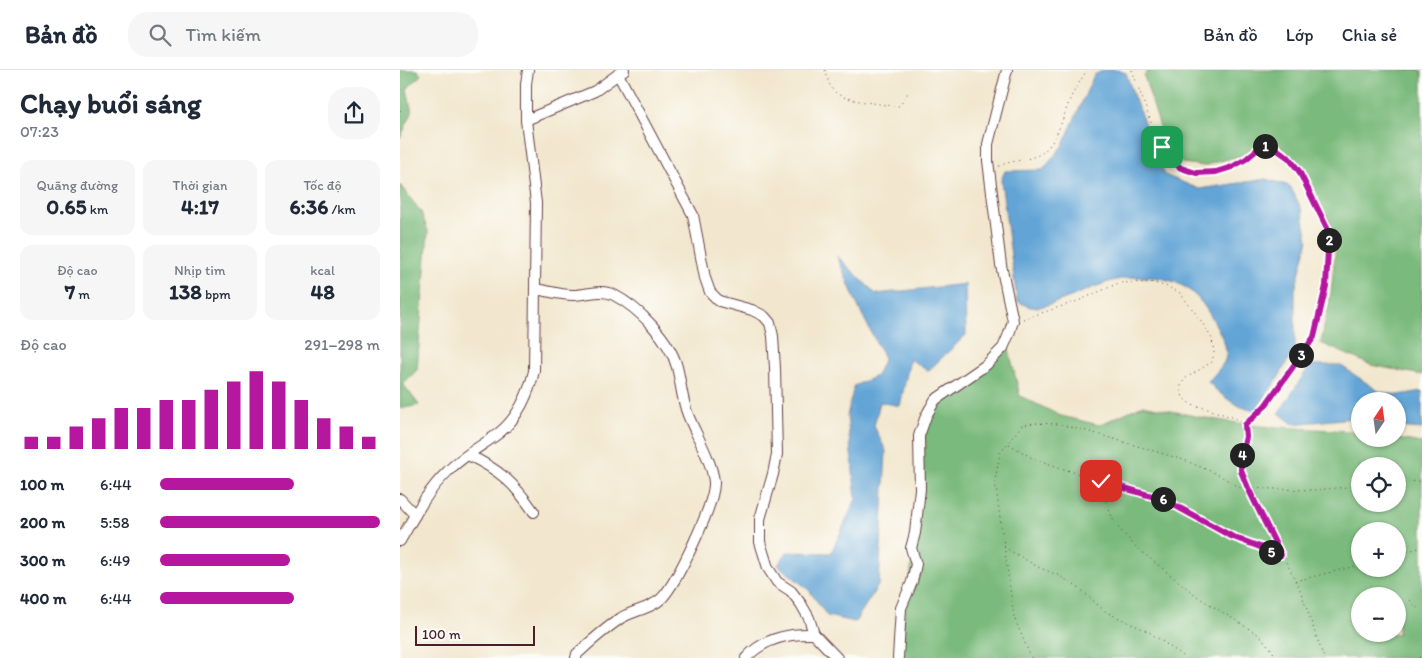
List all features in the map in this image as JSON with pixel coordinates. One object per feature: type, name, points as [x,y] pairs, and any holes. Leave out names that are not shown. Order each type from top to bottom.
[{"type":"street","points":[[400,541],[434,486],[449,470],[501,431],[525,400],[531,384],[534,371],[536,203],[526,120],[528,70]]},
{"type":"street","points":[[898,658],[901,608],[912,582],[916,564],[911,548],[915,533],[920,489],[919,436],[935,400],[986,365],[1003,348],[1012,322],[1001,265],[988,144],[1007,70]]},
{"type":"street","points":[[526,120],[595,91],[621,72],[693,215],[705,278],[710,292],[719,301],[752,310],[764,316],[770,323],[773,336],[775,368],[777,454],[760,519],[760,542],[768,568],[777,582],[791,591],[802,604],[814,634],[838,658]]},
{"type":"street","points":[[536,289],[572,295],[607,292],[616,296],[653,326],[670,349],[677,366],[685,408],[704,451],[714,484],[710,503],[688,555],[662,598],[654,604],[622,618],[577,654],[576,658]]},
{"type":"street","points":[[468,455],[502,474],[517,487],[534,512]]},
{"type":"street","points":[[400,499],[415,515]]},
{"type":"street","points":[[746,658],[758,646],[775,639],[801,633],[814,634]]},
{"type":"path","points":[[825,70],[829,84],[835,92],[844,97],[897,106],[901,104],[909,91]]},
{"type":"path","points":[[990,171],[1014,160],[1028,159],[1041,154],[1048,147],[1087,70]]},
{"type":"path","points":[[1132,70],[1154,131],[1170,160],[1181,168],[1196,173],[1216,172],[1232,167],[1264,146],[1272,146],[1289,158],[1299,171],[1329,232],[1326,286],[1314,337],[1265,406],[1245,425]]},
{"type":"path","points":[[1012,322],[1078,301],[1119,283],[1150,282],[1168,286],[1180,293],[1200,319],[1212,340],[1214,353],[1212,362],[1186,378],[1181,390],[1183,398],[1189,403],[1235,418],[1245,425]]},
{"type":"path","points":[[1031,658],[1014,618],[995,482],[1000,454],[1022,425],[1034,423],[1058,424],[1087,431],[1184,460],[1217,474],[1231,484],[1241,488],[1314,490],[1351,487]]},
{"type":"path","points":[[1245,425],[1246,437],[1241,458],[1241,471],[1295,581],[1324,658]]},
{"type":"path","points":[[1008,444],[1032,458],[1165,500],[1231,536],[1281,555]]},
{"type":"path","points":[[1101,481],[1106,502],[1115,524],[1137,548],[1198,597],[1259,635],[1272,650],[1276,658]]},
{"type":"path","points":[[1406,482],[1422,481]]},
{"type":"path","points":[[1406,551],[1422,546]]},
{"type":"path","points":[[1004,547],[1038,567],[1060,576],[1080,589],[1106,612],[1149,632],[1186,658]]},
{"type":"path","points":[[1295,581],[1351,567]]},
{"type":"path","points":[[1410,600],[1422,613]]},
{"type":"path","points":[[1029,654],[1034,658]]},
{"type":"green space","points":[[400,70],[417,70],[421,75],[407,89],[412,113],[400,138]]},
{"type":"green space","points":[[1149,70],[1422,70],[1422,375],[1371,365],[1321,343],[1331,293],[1337,236],[1300,165],[1278,143],[1263,141],[1242,155],[1204,166],[1182,163],[1164,140],[1144,76]]},
{"type":"green space","points":[[400,185],[421,212],[428,231],[417,370],[403,384],[419,405],[400,409]]},
{"type":"green space","points":[[1008,346],[1020,396],[1061,416],[1099,425],[1143,405],[1204,418],[1259,426],[1351,431],[1351,448],[1406,448],[1406,440],[1422,443],[1422,658],[897,658],[910,579],[927,408],[972,385]]},
{"type":"water","points":[[1104,70],[1118,70],[1126,73],[1165,175],[1199,189],[1266,179],[1290,186],[1302,210],[1308,240],[1295,290],[1295,348],[1277,380],[1255,411],[1241,407],[1229,400],[1208,382],[1225,360],[1226,349],[1220,333],[1206,309],[1199,299],[1182,285],[1158,278],[1129,278],[1104,283],[1044,306],[1031,307],[1017,301],[1001,180],[1005,171],[1043,170],[1063,145],[1094,75]]},
{"type":"water","points":[[837,256],[876,294],[965,284],[966,335],[928,371],[910,359],[900,406],[880,402],[874,426],[886,451],[879,584],[855,622],[827,616],[809,590],[778,565],[787,552],[831,553],[856,499],[847,416],[854,386],[876,376],[884,358],[857,304]]},
{"type":"water","points":[[1310,365],[1340,365],[1380,392],[1351,392],[1351,418],[1293,424],[1279,413]]},
{"type":"water","points":[[1422,391],[1422,429],[1406,428],[1406,394]]},
{"type":"route","points":[[1101,481],[1165,500],[1231,536],[1281,555],[1241,471],[1241,458],[1246,437],[1245,425],[1265,406],[1314,337],[1326,286],[1329,232],[1299,171],[1289,158],[1272,146],[1264,146],[1258,149],[1232,167],[1216,172],[1196,173],[1181,168],[1170,160],[1162,147]]}]
